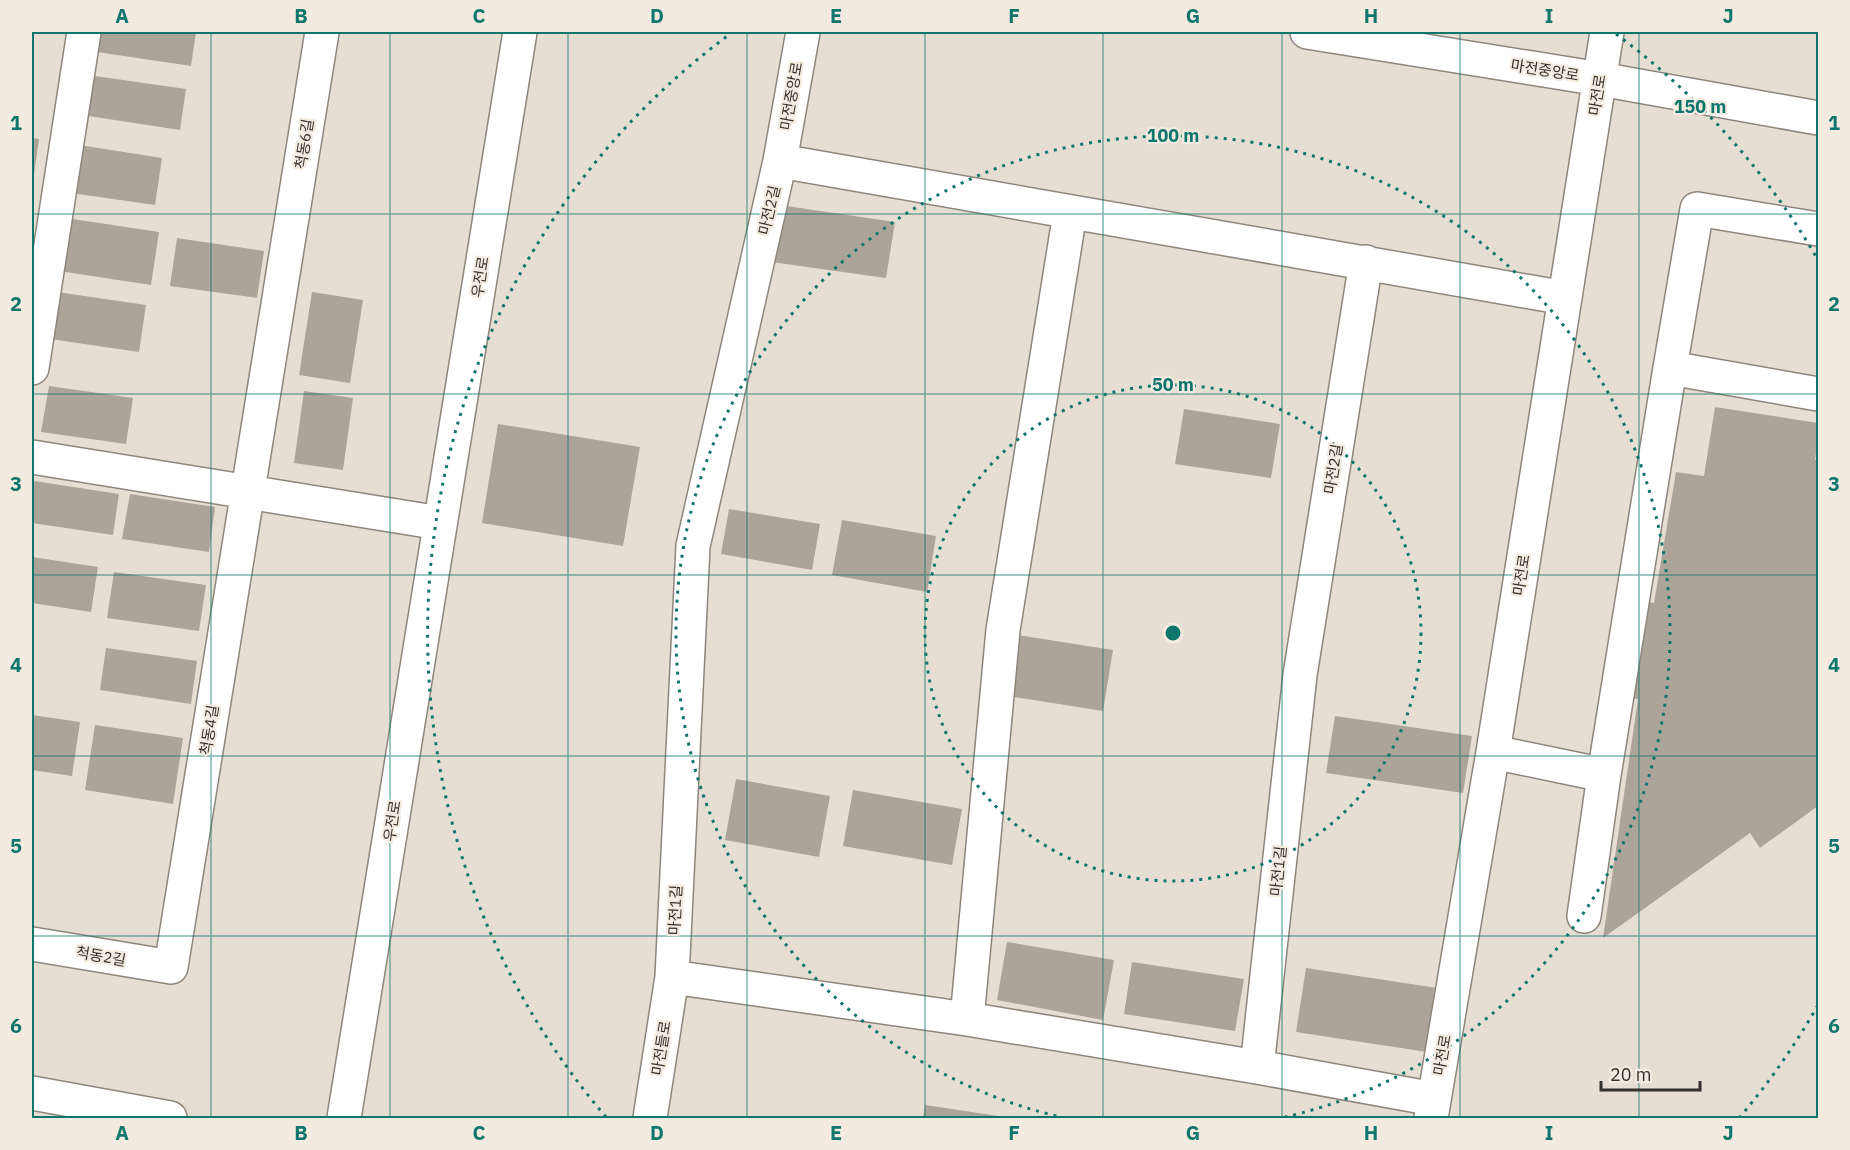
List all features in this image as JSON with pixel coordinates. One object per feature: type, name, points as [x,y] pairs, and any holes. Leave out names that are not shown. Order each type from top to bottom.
[{"type":"street","points":[[32,368],[84,32]]},
{"type":"street","name":"척동6길","points":[[285,257],[322,32]]},
{"type":"street","name":"우전로","points":[[345,1119],[520,32]]},
{"type":"street","name":"마전중앙로","points":[[780,161],[802,32]]},
{"type":"street","name":"마전중앙로","points":[[1307,32],[1600,79],[1818,118]]},
{"type":"street","name":"마전로","points":[[1433,1109],[1607,32]]},
{"type":"street","points":[[780,161],[1565,298]]},
{"type":"street","name":"마전2길","points":[[693,546],[780,161]]},
{"type":"street","points":[[1584,916],[1604,775],[1697,209],[1818,229]]},
{"type":"street","points":[[967,1019],[1003,630],[1070,213]]},
{"type":"street","name":"척동4길","points":[[171,967],[285,257]]},
{"type":"street","name":"마전2길","points":[[1300,675],[1366,262]]},
{"type":"street","points":[[1670,368],[1818,394]]},
{"type":"street","points":[[32,457],[440,523]]},
{"type":"street","name":"마전1길","points":[[672,978],[693,546]]},
{"type":"street","name":"마전1길","points":[[1257,1067],[1300,675]]},
{"type":"street","points":[[1492,752],[1604,775]]},
{"type":"street","name":"척동2길","points":[[32,944],[171,967]]},
{"type":"street","points":[[672,978],[967,1019],[1257,1067],[1433,1109]]},
{"type":"street","name":"마전들로","points":[[650,1119],[672,978]]},
{"type":"street","points":[[32,1093],[170,1119]]},
{"type":"building","points":[[100,32],[196,32],[191,66],[97,52]]},
{"type":"building","points":[[88,75],[186,89],[180,130],[82,115]]},
{"type":"building","points":[[32,138],[39,139],[33,181],[32,181]]},
{"type":"building","points":[[79,145],[162,158],[155,205],[71,193]]},
{"type":"building","points":[[773,204],[895,222],[886,278],[764,261]]},
{"type":"building","points":[[66,218],[159,232],[151,285],[59,271]]},
{"type":"building","points":[[177,238],[264,251],[257,298],[170,286]]},
{"type":"building","points":[[57,292],[146,305],[139,352],[50,339]]},
{"type":"building","points":[[312,292],[363,300],[350,383],[299,375]]},
{"type":"building","points":[[49,386],[133,398],[126,444],[41,432]]},
{"type":"building","points":[[304,391],[353,398],[343,470],[294,463]]},
{"type":"building","points":[[1715,407],[1818,423],[1815,460],[1818,460],[1818,806],[1760,848],[1750,833],[1603,938],[1638,699],[1623,697],[1636,600],[1654,603],[1676,472],[1704,476]]},
{"type":"building","points":[[1184,409],[1280,424],[1271,478],[1175,464]]},
{"type":"building","points":[[498,424],[640,447],[623,546],[482,523]]},
{"type":"building","points":[[34,481],[119,494],[113,535],[32,523]]},
{"type":"building","points":[[130,494],[215,507],[209,552],[122,539]]},
{"type":"building","points":[[729,509],[820,524],[812,570],[721,554]]},
{"type":"building","points":[[842,520],[936,536],[927,592],[832,575]]},
{"type":"building","points":[[32,557],[98,567],[91,612],[32,603]]},
{"type":"building","points":[[114,572],[206,585],[199,631],[107,618]]},
{"type":"building","points":[[1012,634],[1113,650],[1103,711],[1002,695]]},
{"type":"building","points":[[106,648],[197,661],[191,704],[100,690]]},
{"type":"building","points":[[32,715],[80,722],[72,776],[32,770]]},
{"type":"building","points":[[1335,716],[1472,736],[1463,793],[1326,773]]},
{"type":"building","points":[[95,725],[183,738],[173,804],[85,790]]},
{"type":"building","points":[[736,779],[830,796],[819,857],[725,840]]},
{"type":"building","points":[[853,790],[962,809],[952,865],[843,846]]},
{"type":"building","points":[[1007,942],[1114,960],[1103,1020],[997,1000]]},
{"type":"building","points":[[1132,962],[1244,979],[1235,1031],[1124,1014]]},
{"type":"building","points":[[1306,968],[1437,988],[1427,1052],[1296,1032]]},
{"type":"building","points":[[925,1105],[1005,1117],[1005,1118],[923,1118]]}]
